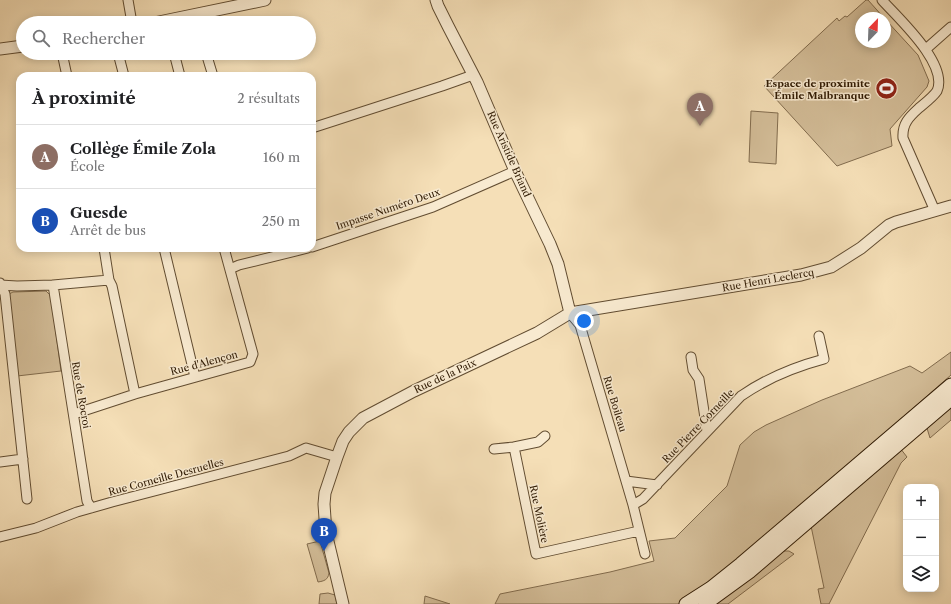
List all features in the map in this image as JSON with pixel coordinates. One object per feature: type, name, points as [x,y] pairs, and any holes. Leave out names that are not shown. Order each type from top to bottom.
[{"type":"main road","points":[[686,604],[741,564],[951,385]]},
{"type":"main road","points":[[705,604],[749,572],[951,399]]},
{"type":"street","points":[[128,0],[131,16]]},
{"type":"street","points":[[203,16],[229,4],[265,0]]},
{"type":"street","name":"Rue Aristide Briand","points":[[436,0],[473,75],[515,171],[550,244],[558,264],[570,313]]},
{"type":"street","points":[[882,0],[926,49],[938,77],[935,94],[910,117],[904,126],[903,133],[903,138],[935,210]]},
{"type":"street","points":[[926,49],[951,27]]},
{"type":"street","points":[[0,49],[16,47]]},
{"type":"street","points":[[64,60],[66,72]]},
{"type":"street","points":[[120,60],[123,72]]},
{"type":"street","points":[[176,60],[179,72]]},
{"type":"street","points":[[208,60],[212,72]]},
{"type":"street","points":[[316,127],[473,75]]},
{"type":"street","name":"Impasse Numéro Deux","points":[[316,246],[433,207],[515,171]]},
{"type":"street","name":"Rue Henri Leclercq","points":[[570,313],[801,275],[831,267],[861,248],[889,225],[951,206]]},
{"type":"street","points":[[105,252],[109,280],[112,286],[135,394]]},
{"type":"street","points":[[165,252],[195,377]]},
{"type":"street","name":"Rue d'Alençon","points":[[74,414],[135,394],[250,362],[252,354],[225,252]]},
{"type":"street","points":[[230,269],[240,265],[292,252]]},
{"type":"street","points":[[27,499],[5,294],[1,284],[17,286],[53,285],[109,280]]},
{"type":"street","name":"Rue de Rocroi","points":[[53,285],[87,501],[90,508]]},
{"type":"street","name":"Rue de la Paix","points":[[343,604],[329,545],[324,517],[324,504],[325,493],[337,457],[343,441],[349,432],[363,418],[414,391],[538,333],[570,313]]},
{"type":"street","name":"Rue Boileau","points":[[570,313],[580,325],[633,504]]},
{"type":"street","name":"Rue Pierre Corneille","points":[[633,504],[643,499],[657,485],[741,396],[761,383],[788,370],[824,359],[819,336]]},
{"type":"street","points":[[691,357],[692,370],[699,379],[707,431]]},
{"type":"street","points":[[494,449],[514,448],[538,442],[545,436]]},
{"type":"street","name":"Rue Molière","points":[[514,448],[536,554],[639,531]]},
{"type":"street","name":"Rue Corneille Desruelles","points":[[0,536],[36,528],[90,508],[288,456],[302,449],[311,449],[337,457]]},
{"type":"street","points":[[0,462],[23,459]]},
{"type":"street","points":[[626,481],[657,485]]},
{"type":"street","points":[[633,504],[645,554]]},
{"type":"shaded area","points":[[866,0],[868,0],[879,12],[855,12],[855,48],[891,48],[891,26],[918,55],[929,81],[927,87],[890,129],[892,146],[837,166],[764,86],[837,18],[839,21],[845,16],[847,17]]},
{"type":"shaded area","points":[[751,111],[778,113],[776,164],[749,162]]},
{"type":"shaded area","points":[[46,291],[51,296],[61,371],[17,376],[9,294],[13,292]]},
{"type":"shaded area","points":[[951,352],[951,375],[724,574],[680,604],[495,604],[500,594],[610,572],[654,561],[649,541],[675,538],[727,486],[740,445],[754,432],[766,425],[822,400],[910,366],[922,373]]},
{"type":"shaded area","points":[[951,404],[951,420],[930,438],[926,425]]},
{"type":"shaded area","points":[[900,448],[907,457],[901,463],[829,604],[821,604],[818,589],[824,588],[811,526]]},
{"type":"shaded area","points":[[320,541],[329,573],[325,580],[318,582],[307,544]]},
{"type":"shaded area","points":[[782,551],[789,551],[794,554],[728,604],[713,604]]},
{"type":"shaded area","points":[[328,593],[335,595],[337,604],[319,604],[320,594]]},
{"type":"shaded area","points":[[425,596],[450,604],[424,604]]},
{"type":"place","name":"Espace de proximite Émile Malbranque","points":[[886,89]]},
{"type":"place","name":"Collège Émile Zola","points":[[700,126]]},
{"type":"place","name":"Guesde","points":[[324,551]]}]
